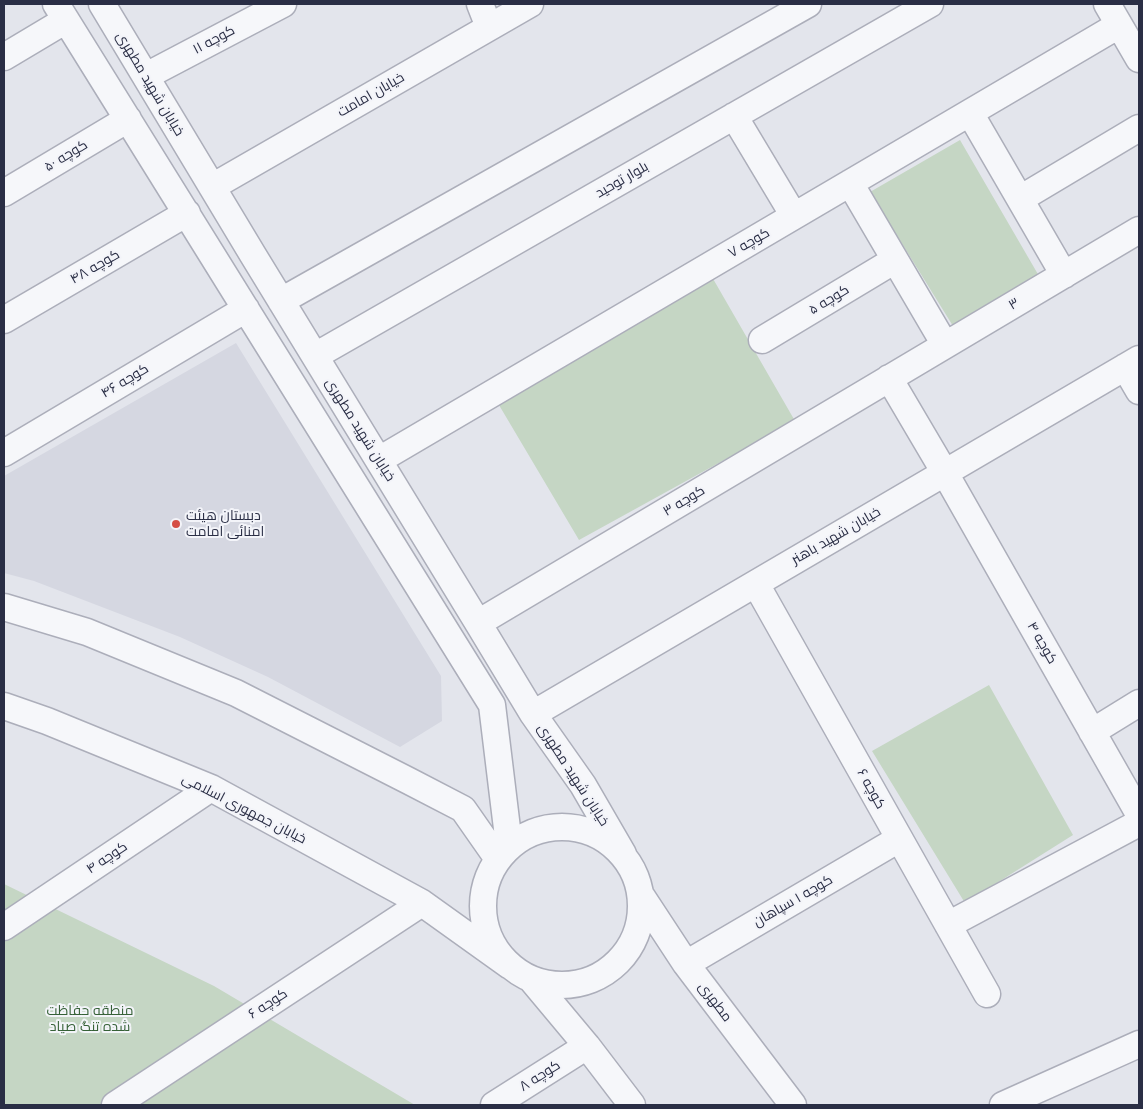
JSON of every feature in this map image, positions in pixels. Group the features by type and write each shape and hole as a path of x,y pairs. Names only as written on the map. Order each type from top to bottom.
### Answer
{"street":[{"name":"خیابان شهید مطهری","path":"102,4 533,714 583,785 623,854"},
{"name":"کوچه ۱۱","path":"146,76 283,4"},
{"name":"خیابان امامت","path":"212,187 485,15 530,4"},
{"path":"281,301 808,4"},
{"name":"بلوار توحید","path":"315,356 930,4"},
{"path":"4,57 61,12 492,705 503,852"},
{"path":"1113,14 1139,59"},
{"name":"کوچه ۷","path":"379,460 970,113 1113,14"},
{"path":"970,113 1064,274"},
{"path":"734,116 794,216"},
{"name":"کوچه ۵۰","path":"4,193 128,120"},
{"path":"1020,199 1139,128"},
{"path":"850,183 945,345"},
{"name":"کوچه ۴۸","path":"4,320 187,213"},
{"name":"۳","path":"889,378 1139,230"},
{"name":"کوچه ۵","path":"762,340 895,260"},
{"name":"کوچه ۴۶","path":"4,453 246,309"},
{"path":"1132,363 1139,391"},
{"name":"خیابان شهید باهنر","path":"533,714 1132,363"},
{"name":"کوچه ۴","path":"889,378 1139,814"},
{"name":"کوچه ۳","path":"478,623 889,378"},
{"name":"کوچه ۶","path":"756,584 987,994"},
{"path":"4,607 88,632 236,694 462,809 503,852"},
{"path":"1092,732 1139,704"},
{"name":"خیابان جمهوری اسلامی","path":"4,706 47,721 211,788 422,904 520,972"},
{"name":"کوچه ۴","path":"4,927 211,788"},
{"path":"948,924 1139,823"},
{"path":"520,972 554,985 577,984 600,976 619,962 633,943 641,921 642,897 635,874 623,854 604,838 583,829 559,826 536,830 503,852 487,879 482,903 485,926 494,948 520,972 586,1046 632,1105"},
{"name":"کوچه ۱ سپاهان","path":"686,964 899,839"},
{"name":"مطهری","path":"642,897 686,964 793,1105"},
{"name":"کوچه ۶","path":"115,1105 422,904"},
{"path":"1003,1105 1051,1095 1139,1044"},
{"name":"کوچه ۸","path":"494,1105 586,1046"}],"shaded area":[{"name":"دبستان هیئت امنائی امامت","path":"236,343 441,676 442,721 400,747 268,677 180,637 34,581 4,573 4,476"}],"green space":[{"path":"960,140 1039,276 953,326 870,192"},
{"path":"712,277 795,421 579,540 496,400"},
{"path":"989,685 1073,835 965,903 872,751"},
{"name":"منطقه حفاظت شده تنگ صیاد","path":"4,884 214,986 415,1105 4,1105"}],"place":[{"name":"دبستان هیئت امنائی امامت","path":"176,524"}]}
